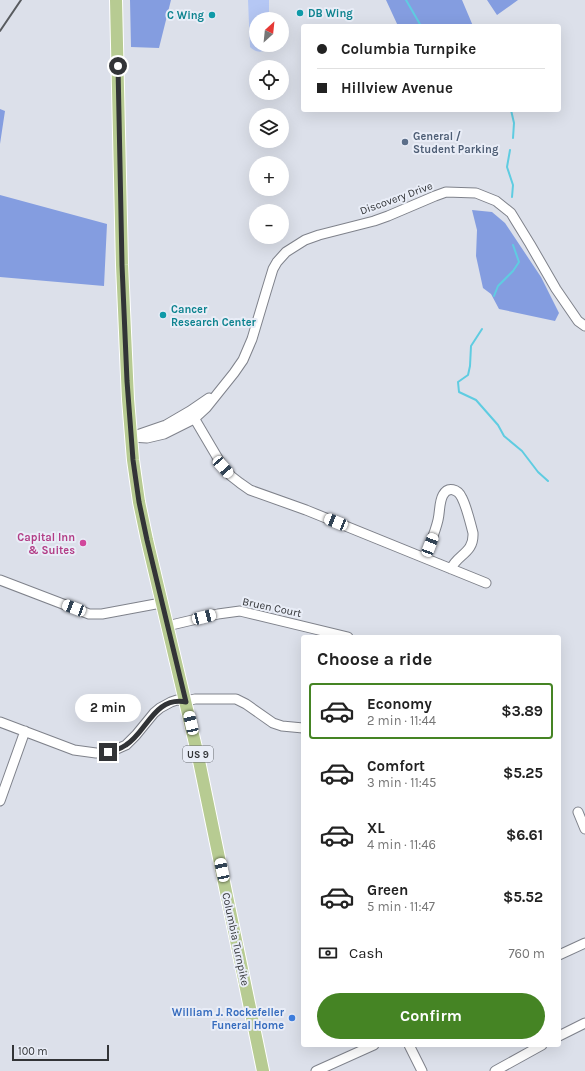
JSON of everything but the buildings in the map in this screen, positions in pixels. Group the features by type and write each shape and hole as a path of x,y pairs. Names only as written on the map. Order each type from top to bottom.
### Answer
{"main road":[{"name":"Columbia Turnpike","path":"116,0 122,265 127,381 136,481 142,520 202,774 263,1071"}],"street":[{"name":"Discovery Drive","path":"131,437 147,438 164,434 192,415 206,408 243,360 254,334 273,269 286,252 305,240 374,221 446,192 476,193 496,201 511,213 556,289 578,321 585,326"},
{"path":"192,415 223,467 231,476 250,490 306,510 486,583"},
{"path":"425,558 438,519 442,498 449,490 457,491 462,498 473,533 473,539 469,550 453,565 452,569"},
{"path":"0,580 89,614 102,614 161,603"},
{"name":"Bruen Court","path":"167,626 218,614 240,611 340,635"},
{"path":"0,722 74,750 96,753 108,752 126,745 154,713 171,702 178,700 186,702 196,699 236,699 246,704 273,723 282,726 301,728"},
{"path":"0,801 25,732"},
{"path":"578,812 585,829"},
{"path":"561,954 585,943"},
{"path":"561,1035 585,1023"},
{"path":"316,1071 370,1047"},
{"path":"410,1047 422,1071"},
{"path":"498,1070 538,1047"}],"shaded area":[{"path":"130,0 171,0 159,48 131,47"},
{"path":"248,0 269,0 269,12 249,12 249,24"},
{"path":"386,0 462,0 472,24 397,24"},
{"path":"487,0 518,0 497,15"},
{"path":"0,109 5,111 0,144"},
{"path":"0,195 107,224 104,286 0,277"},
{"path":"472,210 492,212 505,223 541,277 559,313 555,321 499,309 491,294 483,288 476,256 477,230"}],"waterway":[{"path":"406,0 420,24"},
{"path":"511,112 514,123 513,138"},
{"path":"510,150 507,167 513,185 512,197"},
{"path":"494,296 498,286 513,271 519,262 513,245"},
{"path":"482,329 471,346 468,375 458,382 459,392 476,400 498,425 504,436 522,451 538,472 548,481"}],"railway":[{"path":"0,31 21,0"}],"place":[{"name":"DB Wing","path":"300,13"},
{"name":"C Wing","path":"212,15"},
{"name":"General / Student Parking","path":"405,142"},
{"name":"Cancer Research Center","path":"163,315"},
{"name":"Capital Inn & Suites","path":"83,543"},
{"name":"William J. Rockefeller Funeral Home","path":"292,1018"}],"route":[{"path":"108,752 118,749 131,741 154,713 160,708 178,700 186,702 154,572 139,502 133,460 129,419 122,265 118,66"}]}
